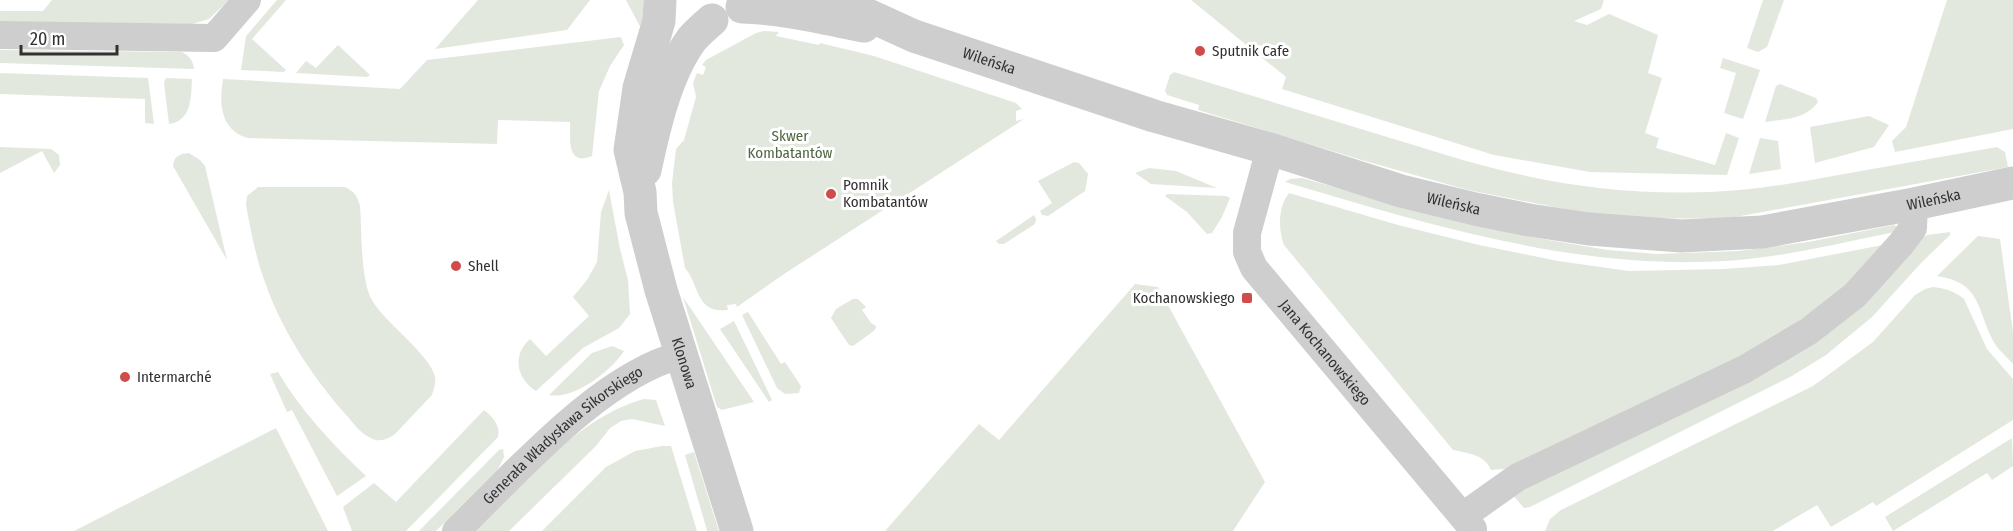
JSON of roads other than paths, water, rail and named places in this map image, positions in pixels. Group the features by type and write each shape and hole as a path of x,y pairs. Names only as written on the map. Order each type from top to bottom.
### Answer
{"street":[{"path":"0,36 214,38 247,0"},
{"name":"Klonowa","path":"660,0 659,21 639,88 630,150 640,192 641,213 661,290 737,531"},
{"path":"666,0 682,14 697,19 712,20 728,16 745,3"},
{"name":"Wileńska","path":"836,0 914,36 1154,116 1270,149 1401,191 1475,209 1588,229 1681,236 1762,232 2013,183"},
{"name":"Wileńska","path":"745,3 914,36"},
{"name":"Klonowa","path":"640,192 660,108 678,64 692,39 712,20"},
{"name":"Jana Kochanowskiego","path":"1270,149 1247,233 1247,252 1254,268 1469,524"},
{"path":"1469,524 1518,477 1745,369 1809,331 1855,295 1901,244 1913,228 1914,204"},
{"name":"Generała Władysława Sikorskiego","path":"456,531 570,420 643,370 665,359 681,355"}],"place":[{"name":"Sputnik Cafe","path":"1200,51"},
{"name":"Pomnik Kombatantów","path":"831,194"},
{"name":"Shell","path":"456,266"},
{"name":"Kochanowskiego","path":"1247,298"},
{"name":"Intermarché","path":"125,377"}],"park label":[{"name":"Skwer Kombatantów","path":"790,144"}]}
